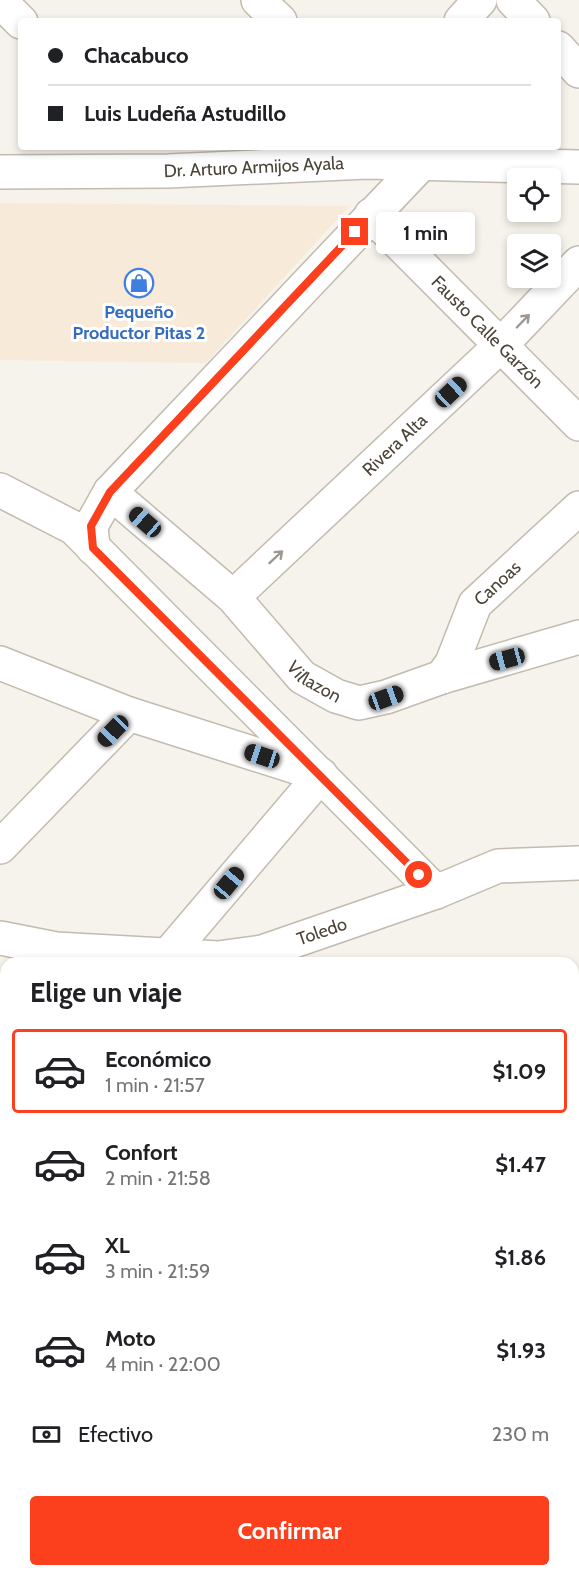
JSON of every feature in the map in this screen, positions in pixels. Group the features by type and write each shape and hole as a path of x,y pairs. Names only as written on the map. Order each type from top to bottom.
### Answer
{"street":[{"path":"258,0 277,18"},
{"path":"464,18 480,0"},
{"path":"513,0 530,18"},
{"path":"0,1 18,19"},
{"path":"561,51 579,71"},
{"path":"147,150 168,171"},
{"name":"Dr. Arturo Armijos Ayala","path":"0,172 168,171 368,155 422,163 579,167"},
{"path":"93,548 91,526 110,492 422,163"},
{"name":"Fausto Calle Garzón","path":"371,215 579,424"},
{"name":"Rivera Alta","path":"233,597 501,345 579,263"},
{"path":"0,490 74,528 436,892"},
{"name":"Villazon","path":"110,492 233,597 302,677 336,696 359,703 386,698 442,677 579,637"},
{"name":"Canoas","path":"442,677 452,663 475,604 579,508"},
{"path":"0,663 129,714 321,775"},
{"path":"0,847 129,714"},
{"path":"168,955 321,775"},
{"name":"Toledo","path":"225,957 262,952 436,892 498,866 579,863"},
{"name":"Toledo","path":"0,938 56,949 201,957"}],"shaded area":[{"name":"Pequeño Productor Pitas 2","path":"0,203 349,206 206,363 0,360"}],"place":[{"name":"Pequeño Productor Pitas 2","path":"139,283"}],"route":[{"path":"355,232 110,492 96,513 91,526 93,548 419,875"}]}
